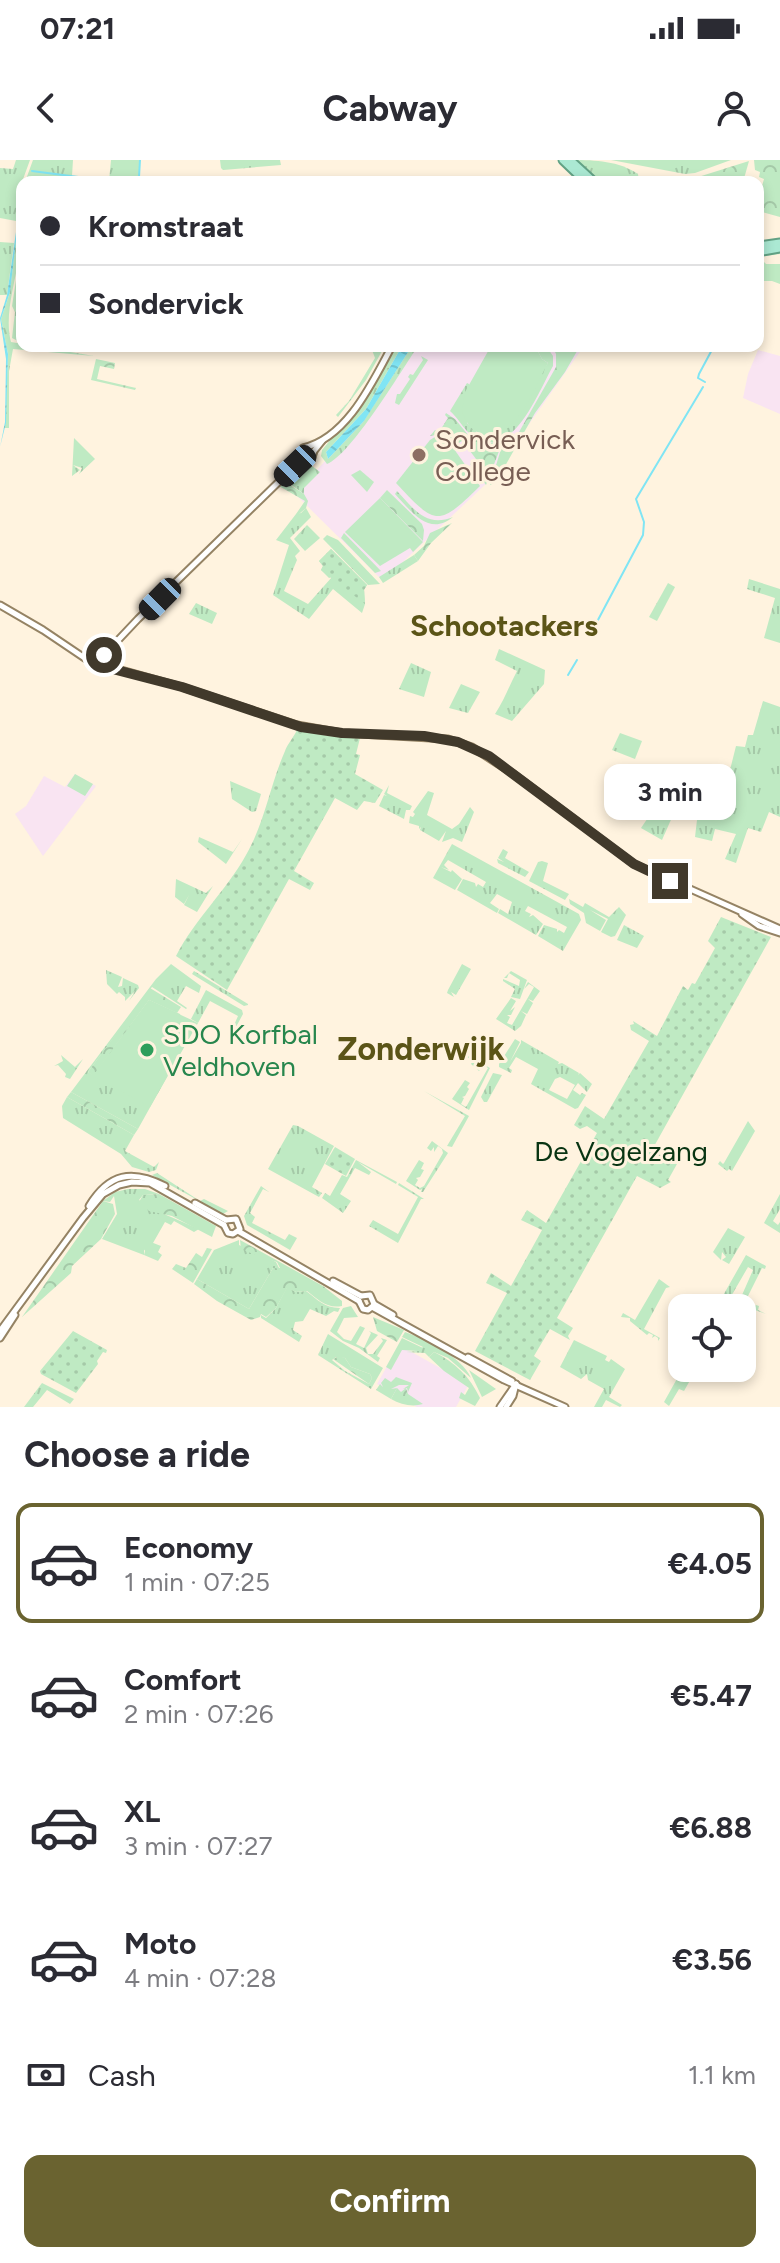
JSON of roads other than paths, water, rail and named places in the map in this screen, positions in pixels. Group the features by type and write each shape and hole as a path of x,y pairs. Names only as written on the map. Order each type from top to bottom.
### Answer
{"main road":[{"path":"563,160 580,176"},
{"path":"570,160 587,176"}],"street":[{"path":"303,457 312,457 313,449 357,407 389,352"},
{"path":"101,666 104,655 138,619 295,466 303,457 303,448 313,449"},
{"path":"0,605 101,666 182,687 286,722 342,733 448,739 489,756 634,864 739,911 759,926 780,931"},
{"path":"0,1331 102,1189 138,1176 152,1180 225,1223 228,1233 239,1230"},
{"path":"225,1223 236,1219 239,1230 360,1298 363,1309 373,1306"},
{"path":"360,1298 370,1295 373,1306 504,1380 565,1407"},
{"path":"0,1338 18,1308"},
{"path":"503,1407 516,1384"}],"water":[{"path":"16,232 10,292 1,319 8,354 6,423 0,447 5,422 6,359 0,318 7,295"},
{"path":"399,352 408,352 364,421 328,459 326,452 366,409"}],"waterway":[{"path":"139,176 140,160"},
{"path":"32,171 71,176"},
{"path":"705,382 698,378 711,352"},
{"path":"590,635 643,535 644,522 636,499 703,387"},
{"path":"568,675 577,660"}],"place":[{"name":"Sondervick College","path":"419,455"},
{"name":"SDO Korfbal Veldhoven","path":"147,1050"}],"district":[{"name":"Schootackers","path":"504,626"},
{"name":"Zonderwijk","path":"421,1049"}],"park label":[{"name":"De Vogelzang","path":"621,1151"}]}
